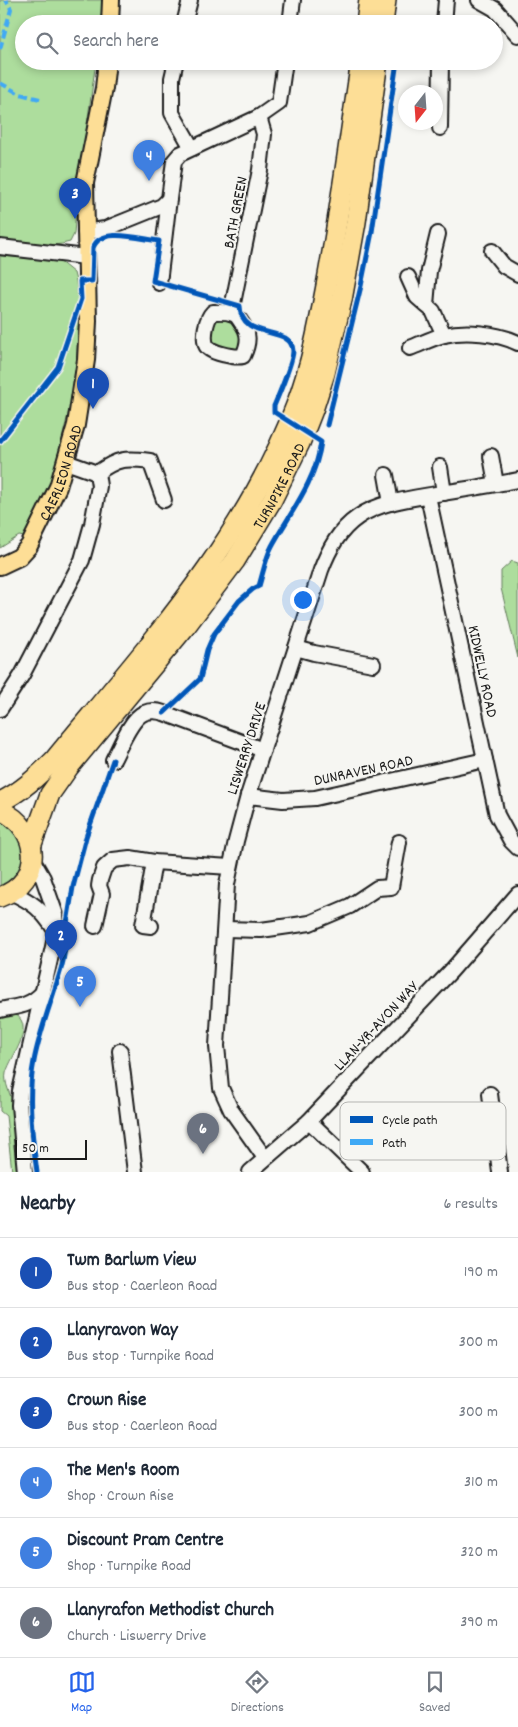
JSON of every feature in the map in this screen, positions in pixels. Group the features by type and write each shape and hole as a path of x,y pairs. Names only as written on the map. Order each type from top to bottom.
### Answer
{"highway":[{"path":"367,15 369,0"},
{"path":"384,15 386,0"},
{"name":"TURNPIKE ROAD","path":"0,802 18,792 54,760 172,616 225,543 256,493 271,463 297,404 309,366 324,298 338,219 360,70"},
{"name":"TURNPIKE ROAD","path":"5,895 25,878 50,794 69,767 186,626 235,561 272,500 300,443 325,372 342,300 356,222 377,70"},
{"path":"0,810 15,817 26,829 32,852"}],"main road":[{"path":"111,15 112,0"},
{"name":"CAERLEON ROAD","path":"0,566 19,557 29,546 58,487 76,425 86,360 88,320 85,183 106,70"}],"street":[{"path":"186,15 190,0"},
{"path":"291,15 293,0"},
{"path":"445,15 446,0"},
{"path":"479,0 495,9 500,15"},
{"path":"503,18 518,35"},
{"path":"174,70 172,78 172,113 192,148"},
{"path":"158,282 174,160 180,154 259,117 279,103 284,70"},
{"path":"440,85 441,70"},
{"name":"BATH GREEN","path":"231,313 260,170 264,134 259,117"},
{"path":"86,232 105,229 162,206 169,199"},
{"path":"426,305 429,271 438,234"},
{"path":"0,247 86,257"},
{"path":"492,251 504,266 518,274"},
{"path":"408,277 417,297 433,311 444,335"},
{"path":"410,348 444,335 475,333 497,335 518,343"},
{"path":"491,456 496,484"},
{"path":"97,474 114,462 150,461 164,500"},
{"path":"66,462 97,474"},
{"path":"440,467 444,493"},
{"path":"0,709 22,675 82,560 92,524 99,486 97,474"},
{"path":"386,475 391,503"},
{"name":"LISWERRY DRIVE","path":"265,1158 231,1110 221,1088 217,1046 227,884 248,796 322,570 332,545 347,526 367,512 391,503 518,480"},
{"name":"KIDWELLY ROAD","path":"428,496 497,815 507,834 518,848"},
{"path":"296,648 373,664"},
{"path":"113,760 138,716 145,712 154,711 263,750"},
{"name":"DUNRAVEN ROAD","path":"248,796 283,800 315,798 485,760"},
{"path":"225,929 261,930 310,923 350,906 377,888 390,887 399,842"},
{"path":"24,1172 19,1106 20,1091 51,961 56,916 32,852"},
{"path":"95,926 102,894 99,886 104,868 113,860 130,858 154,862 230,867"},
{"path":"151,926 142,925 154,862"},
{"name":"LLAN-YR-AVON WAY","path":"250,1172 310,1120 450,971 518,894"},
{"path":"5,895 29,900 42,911 55,930"},
{"path":"7,1008 28,1004 42,993"},
{"path":"7,1008 24,1010 30,1015 33,1021 33,1031"},
{"path":"120,1051 135,1172"},
{"path":"490,1094 491,1102"},
{"path":"310,1120 340,1150"},
{"path":"350,1160 362,1172"}],"green space":[{"path":"0,0 102,0 101,15 15,15 15,70 95,70 77,195 74,234 70,242 44,245 0,240"},
{"path":"0,256 58,260 74,273 79,315 75,386 53,475 29,538 19,536 0,548"},
{"path":"219,318 236,322 245,340 237,351 218,350 211,341 213,325"},
{"path":"512,561 518,563 518,658 501,588 501,571"},
{"path":"0,822 7,825 17,835 21,842 24,856 19,874 0,890"},
{"path":"12,1012 23,1024 21,1041 6,1073 7,1084 13,1103 17,1172 12,1172 6,1116 0,1111 0,1014"}],"marked path":[{"path":"0,49 11,9 6,0"},
{"path":"0,83 20,94 40,99"}],"cycle path":[{"path":"327,425 361,286 372,232 396,70"},
{"path":"0,441 58,367 81,299 80,281 92,281 93,248 97,241 104,237 122,236 159,241 153,281 240,306 243,317 249,324 257,329 276,334 290,343 293,351 291,363 274,406 274,412 321,442 314,470 270,550 259,586 239,601 214,634 207,650 200,679 164,713"},
{"path":"55,938 65,935 73,887 86,837 113,760"},
{"path":"37,1172 31,1116 32,1074 40,1037 62,967 65,935"}],"place":[{"name":"The Men's Room","path":"149,181"},
{"name":"Crown Rise","path":"75,219"},
{"name":"Twm Barlwm View","path":"93,409"},
{"name":"Llanyravon Way","path":"61,961"},
{"name":"Discount Pram Centre","path":"80,1007"},
{"name":"Llanyrafon Methodist Church","path":"203,1154"}]}
